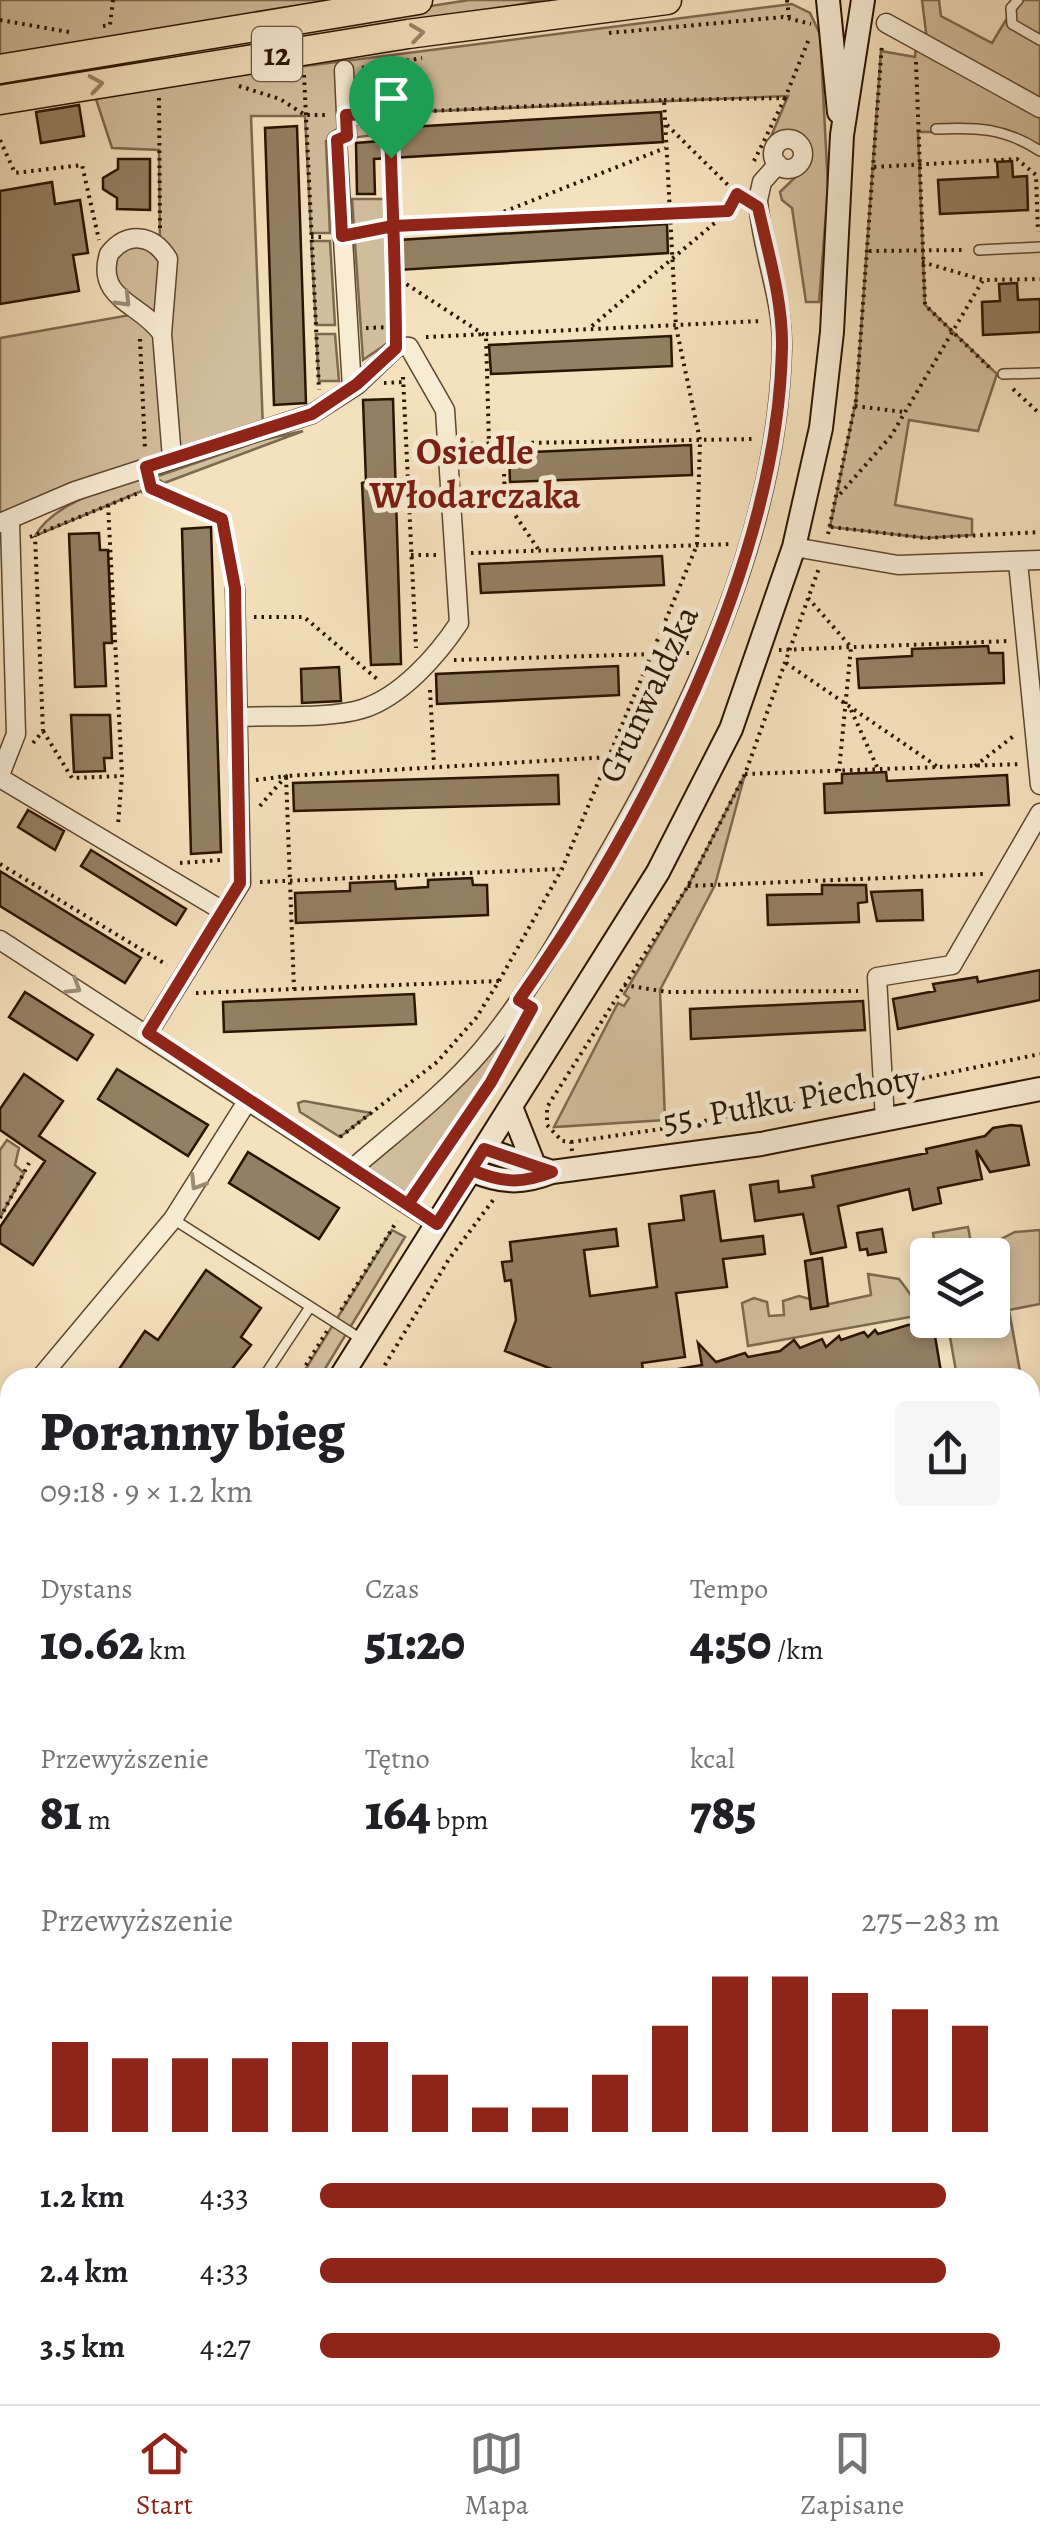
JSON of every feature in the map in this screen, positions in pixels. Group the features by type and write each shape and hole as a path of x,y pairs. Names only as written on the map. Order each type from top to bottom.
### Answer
{"main road":[{"name":"12","path":"0,69 418,0"},
{"name":"12","path":"0,100 389,37 666,0"}],"street":[{"path":"828,0 842,135"},
{"path":"346,1368 690,816 731,730 794,546 822,428 832,332 842,135 862,0"},
{"path":"886,23 1040,108"},
{"path":"344,70 347,136 337,140 352,388"},
{"path":"758,207 762,182 778,164"},
{"name":"Grunwaldzka","path":"353,1168 460,1074 519,1000 552,950 678,728 711,654 747,544 772,439 780,382 780,319 758,207"},
{"path":"162,334 148,318 120,300 109,284 106,264 123,241 144,238 160,247 170,270 162,334 172,458"},
{"path":"224,910 2,778 16,734 7,528 76,491 320,410 352,388 396,342 409,346 445,410 458,622 422,666 392,692 358,710 238,717"},
{"path":"794,546 898,565 1040,560"},
{"path":"1018,562 1040,785"},
{"path":"148,1033 240,883 235,588"},
{"path":"884,1121 877,977 952,965 1040,813"},
{"path":"0,940 437,1224"},
{"name":"55. Pułku Piechoty","path":"484,1149 543,1169 761,1144 1040,1090"},
{"path":"48,1368 173,1219 248,1100"},
{"path":"511,1107 543,1169"},
{"name":"55. Pułku Piechoty","path":"472,1170 502,1182 528,1182 543,1169"}],"lane":[{"path":"1018,0 1010,13 1012,24 1040,40"},
{"path":"936,130 984,127 1005,132 1040,150"},
{"path":"979,250 1039,247"},
{"path":"1000,374 1040,373"},
{"path":"173,1219 364,1340"},
{"path":"269,1368 310,1306"}],"path":[{"path":"96,27 110,24 113,0"},
{"path":"787,0 790,17"},
{"path":"0,20 68,32 82,30"},
{"path":"753,162 808,48 808,24"},
{"path":"916,42 925,305 1000,374"},
{"path":"387,64 396,342 402,358 412,555 434,765"},
{"path":"304,75 320,410"},
{"path":"159,83 160,247"},
{"path":"239,86 280,99 305,115 785,98"},
{"path":"324,1149 437,1062 476,1018 562,869 696,545 700,440 676,327 664,100"},
{"path":"667,125 737,194 758,207"},
{"path":"0,140 16,173 82,165 106,264"},
{"path":"479,222 667,148"},
{"path":"874,167 1016,159 1036,176 1039,247"},
{"path":"589,329 728,211 745,178"},
{"path":"311,237 342,236 393,226 728,211"},
{"path":"869,251 979,250"},
{"path":"922,262 983,280 1040,279"},
{"path":"394,276 486,336"},
{"path":"837,498 890,436 983,280"},
{"path":"396,342 780,319"},
{"path":"486,336 489,444"},
{"path":"141,343 146,467 151,488"},
{"path":"1011,388 1040,414"},
{"path":"855,406 904,412"},
{"path":"449,445 772,439"},
{"path":"503,444 505,500 539,551"},
{"path":"7,528 34,536 151,488 222,519 235,588"},
{"path":"452,502 505,500"},
{"path":"108,505 122,776 116,847"},
{"path":"830,527 926,538 1040,532"},
{"path":"34,536 43,731 72,778 122,776"},
{"path":"412,555 747,544"},
{"path":"808,598 852,647 839,771"},
{"path":"236,617 304,617 392,692"},
{"path":"786,663 938,767"},
{"path":"848,706 878,770"},
{"path":"975,766 1034,721"},
{"path":"2,778 43,731"},
{"path":"239,782 434,765 610,757"},
{"path":"746,774 1038,763"},
{"path":"240,829 286,776"},
{"path":"286,776 294,988"},
{"path":"146,864 240,859"},
{"path":"0,864 184,976"},
{"path":"240,883 562,869"},
{"path":"688,886 1004,874"},
{"path":"172,994 498,982 519,1000"},
{"path":"624,985 668,992 878,990"},
{"path":"304,1368 521,1030"},
{"path":"570,1142 668,1128 1040,1054"},
{"path":"0,1218 28,1163"}],"shaded area":[{"path":"0,0 355,0 0,56"},
{"path":"469,0 545,0 0,95 0,74"},
{"path":"922,0 939,0 941,16 992,43 1018,0 1040,0 1040,151 1005,132 918,132 925,305 997,374 978,431 909,420 895,505 972,519 972,535 926,538 830,527 856,400 881,51 915,57 916,42 928,48"},
{"path":"792,4 810,13 820,34 828,187 819,302 806,302 792,208 782,200 780,192 810,163 810,146 795,133 770,139 788,96 390,113 390,133 326,141 330,233 311,233 305,116 251,116 263,429 0,523 0,338 136,314 109,284 115,246 160,245 159,150 112,148 94,93"},
{"path":"352,199 392,199 396,337 363,360"},
{"path":"311,241 330,241 335,325 316,325"},
{"path":"316,334 335,334 339,381 319,381"},
{"path":"303,431 164,483 155,477 262,440"},
{"path":"138,478 143,481 144,490 35,536 67,506"},
{"path":"745,774 715,885 660,990 665,1120 554,1127 618,1003 624,1006 629,998 624,994 688,886"},
{"path":"513,1009 525,1015 491,1082 408,1204 353,1168 438,1095"},
{"path":"298,1103 371,1113 340,1137 300,1112"},
{"path":"7,1140 19,1148 15,1165 24,1173 0,1218 0,1150"},
{"path":"968,1227 970,1238 934,1238 933,1233"},
{"path":"392,1230 405,1237 325,1368 306,1368"},
{"path":"1040,1230 1040,1304 1010,1310 1010,1238 1003,1238 1015,1232"},
{"path":"868,1274 899,1279 910,1294 910,1317 748,1346 742,1303 754,1298 767,1302 769,1316 784,1315 783,1301 799,1296 810,1299 811,1308 871,1295"},
{"path":"1010,1316 1019,1368 955,1368 950,1338 1010,1338"}],"building":[{"path":"79,105 84,136 41,143 36,112"},
{"path":"661,112 663,142 374,159 375,194 357,194 356,143 393,140 392,128"},
{"path":"297,126 306,403 274,405 265,128"},
{"path":"118,159 150,159 150,210 117,209 117,198 103,189 103,178 118,169"},
{"path":"1012,161 1013,177 1027,176 1028,210 940,214 938,180 998,177 997,162"},
{"path":"52,182 55,204 80,200 88,253 73,255 79,291 0,304 0,191"},
{"path":"667,224 668,253 399,270 398,240"},
{"path":"1017,283 1018,300 1040,299 1040,332 983,335 982,302 1000,301 999,284"},
{"path":"671,336 672,366 491,374 489,345"},
{"path":"393,399 401,664 371,665 362,483 366,482 363,400"},
{"path":"691,445 692,475 510,482 509,453"},
{"path":"211,527 221,852 191,854 182,529"},
{"path":"99,533 100,550 108,550 112,643 104,643 106,686 75,687 69,534"},
{"path":"662,556 664,585 481,593 479,564"},
{"path":"988,646 989,653 1003,653 1004,683 859,688 857,659 912,656 912,649"},
{"path":"618,666 619,695 437,704 436,674"},
{"path":"339,667 341,701 302,703 301,669"},
{"path":"71,715 110,715 112,758 104,758 105,771 74,772"},
{"path":"886,772 887,781 1007,775 1009,805 825,813 824,784 842,783 842,774"},
{"path":"558,775 559,804 294,811 293,783"},
{"path":"28,810 64,831 55,850 18,827"},
{"path":"91,850 186,909 176,925 81,866"},
{"path":"0,871 141,958 125,983 0,906"},
{"path":"472,878 473,885 487,885 488,915 296,923 295,893 350,891 350,883 395,881 396,889 428,887 428,880"},
{"path":"822,885 866,885 867,902 858,903 859,922 768,925 767,895 822,894"},
{"path":"922,890 923,920 877,921 871,892"},
{"path":"1040,970 1040,1000 898,1029 893,999 935,991 933,984 977,977 978,982"},
{"path":"25,992 93,1035 77,1060 9,1017"},
{"path":"414,994 416,1024 224,1032 223,1002"},
{"path":"863,1001 865,1030 691,1039 690,1009"},
{"path":"117,1069 208,1125 188,1156 98,1099"},
{"path":"24,1074 63,1101 39,1136 95,1173 33,1265 0,1243 0,1227 45,1161 0,1130 0,1109"},
{"path":"1021,1126 1029,1165 990,1172 976,1150 982,1179 938,1188 941,1203 913,1210 909,1189 838,1206 846,1247 811,1254 803,1214 755,1221 750,1185 778,1181 779,1192 814,1187 812,1176 927,1153 926,1149 985,1136 993,1128"},
{"path":"248,1152 339,1208 319,1239 229,1183"},
{"path":"714,1191 721,1241 763,1236 765,1254 723,1259 727,1287 676,1293 685,1357 642,1363 643,1368 549,1368 505,1351 516,1320 511,1280 505,1281 502,1262 512,1261 510,1242 616,1229 618,1246 584,1250 590,1296 657,1287 649,1224 684,1220 681,1196"},
{"path":"882,1229 886,1252 868,1255 867,1249 860,1250 857,1233"},
{"path":"822,1258 828,1306 811,1309 805,1261"},
{"path":"206,1270 261,1308 241,1337 251,1345 233,1368 120,1368 145,1331 158,1340"},
{"path":"910,1325 910,1338 935,1338 940,1368 684,1368 702,1365 698,1343 716,1362 745,1353 748,1357 780,1351 794,1340 800,1348 822,1339 826,1347 839,1336 841,1340 864,1332 868,1337 875,1330 878,1334"}],"district":[{"name":"Osiedle Włodarczaka","path":"475,473"}],"route":[{"path":"391,158 389,113 346,115 347,136 337,140 342,236 393,226 728,211 737,194 758,207 776,292 782,345 772,439 747,544 711,654 641,797 519,1000 532,1008 514,1044 408,1204 437,1224 484,1149 552,1172 528,1182 502,1182 472,1170 437,1224 148,1033 240,883 235,588 222,519 151,488 146,467 312,414 357,384 396,348 396,320 394,276 393,226 391,158"}]}
